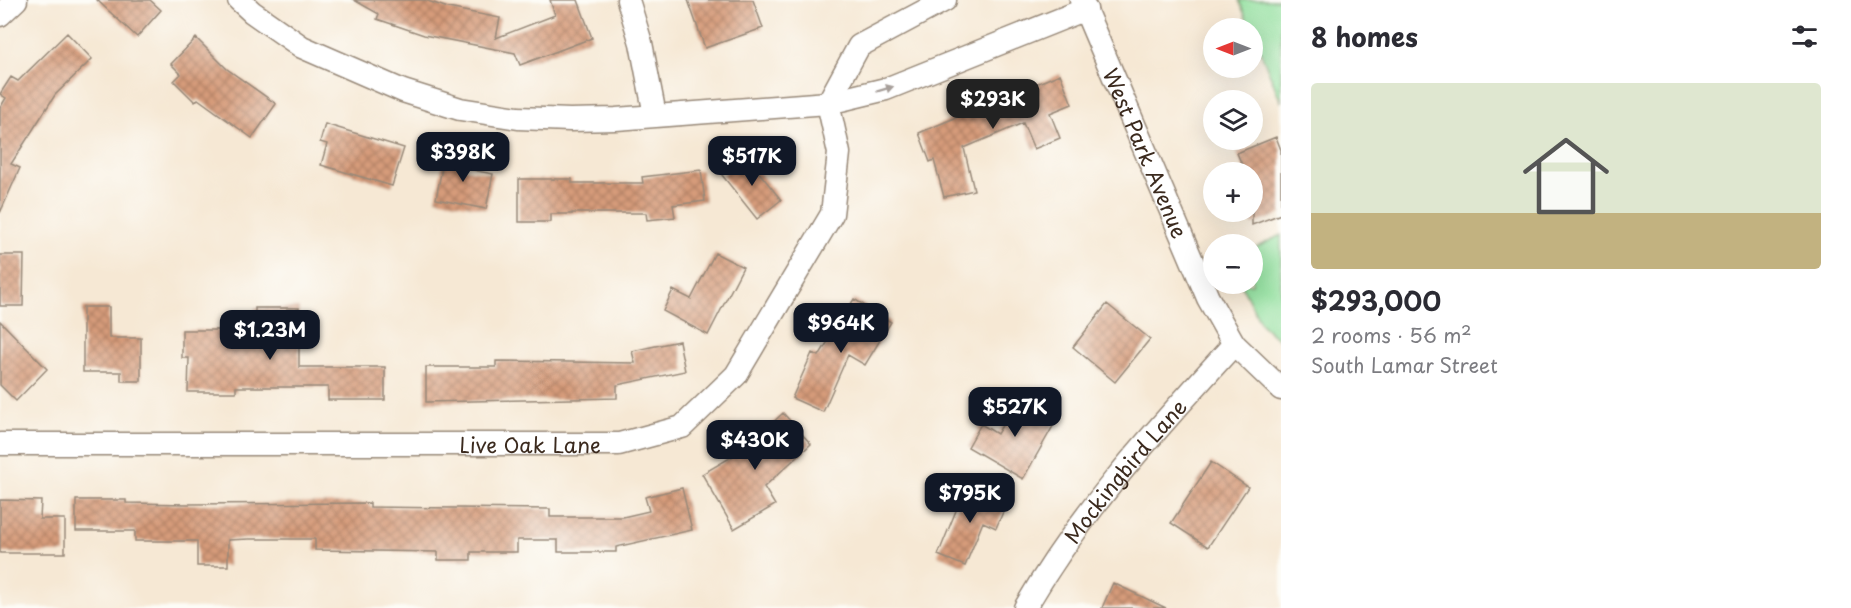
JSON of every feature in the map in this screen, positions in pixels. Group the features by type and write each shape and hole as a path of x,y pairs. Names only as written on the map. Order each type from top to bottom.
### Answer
{"street":[{"path":"0,15 16,0"},
{"path":"238,0 302,47 403,91 460,109 518,118 570,120 616,119 828,103 886,89 1084,5"},
{"path":"628,0 641,43 655,115"},
{"path":"828,103 859,46 945,0"},
{"name":"West Park Avenue","path":"1084,5 1208,298 1234,344 1281,389"},
{"name":"Live Oak Lane","path":"0,444 619,444 682,427 736,375 832,214 839,153 828,103"},
{"name":"Mockingbird Lane","path":"1025,608 1077,527 1125,466 1234,344"}],"green space":[{"path":"1239,0 1281,0 1281,102 1263,58 1263,18 1246,18"},
{"path":"1281,235 1281,342 1261,324 1246,294 1263,294 1263,244"}],"building":[{"path":"97,0 150,0 161,10 137,37"},
{"path":"354,0 425,0 448,8 500,18 496,38 555,15 550,0 578,0 592,38 520,65 515,53 424,35 377,19 379,14"},
{"path":"688,0 753,0 763,28 705,48"},
{"path":"67,33 92,59 55,95 11,164 20,168 0,213 0,108 6,98 0,94 11,77 18,81"},
{"path":"196,38 227,69 276,104 252,138 198,99 195,102 174,81 181,74 171,64"},
{"path":"1060,74 1072,104 1050,113 1060,138 1034,149 1023,123 964,148 974,190 944,197 934,160 930,162 919,133"},
{"path":"325,124 404,148 392,186 321,165 327,144 320,142"},
{"path":"1276,137 1281,150 1281,214 1263,221 1263,162 1241,162 1237,153 1244,150 1263,150 1263,142"},
{"path":"445,152 464,155 462,168 493,174 486,209 436,199"},
{"path":"746,156 781,200 757,219 722,175"},
{"path":"701,170 705,201 673,205 675,217 647,220 646,213 572,213 551,214 551,222 519,222 519,179 572,179 572,183 643,183 642,177"},
{"path":"715,253 743,267 708,335 663,311 673,290 691,299"},
{"path":"0,255 24,255 23,306 0,306"},
{"path":"854,299 891,322 865,365 848,355 823,412 792,398 812,353 819,356"},
{"path":"1107,304 1150,339 1115,382 1073,347"},
{"path":"83,307 109,307 109,338 141,338 141,381 121,381 121,372 83,372"},
{"path":"255,308 299,308 299,367 385,367 385,400 328,400 328,387 236,387 236,392 188,392 189,358 182,358 182,330 255,330"},
{"path":"0,321 47,369 16,401 0,385"},
{"path":"679,341 685,371 617,385 617,398 426,402 426,367 496,367 496,361 635,363 632,351"},
{"path":"1019,397 1057,419 1023,479 968,447 981,424 997,434"},
{"path":"783,413 811,444 764,487 775,505 734,529 702,474 744,450"},
{"path":"1211,462 1248,487 1208,547 1171,523"},
{"path":"966,486 1007,503 996,528 983,522 965,566 938,555"},
{"path":"682,488 692,530 616,547 616,552 558,552 558,540 517,540 517,552 471,552 471,560 438,560 438,552 315,550 315,539 249,539 228,540 228,566 197,566 197,541 135,541 135,531 76,531 76,500 188,504 370,503 370,507 550,509 550,517 623,517 649,511 645,497"},
{"path":"0,500 41,501 40,519 65,519 65,553 0,553"},
{"path":"1113,583 1166,608 1102,608"}]}
